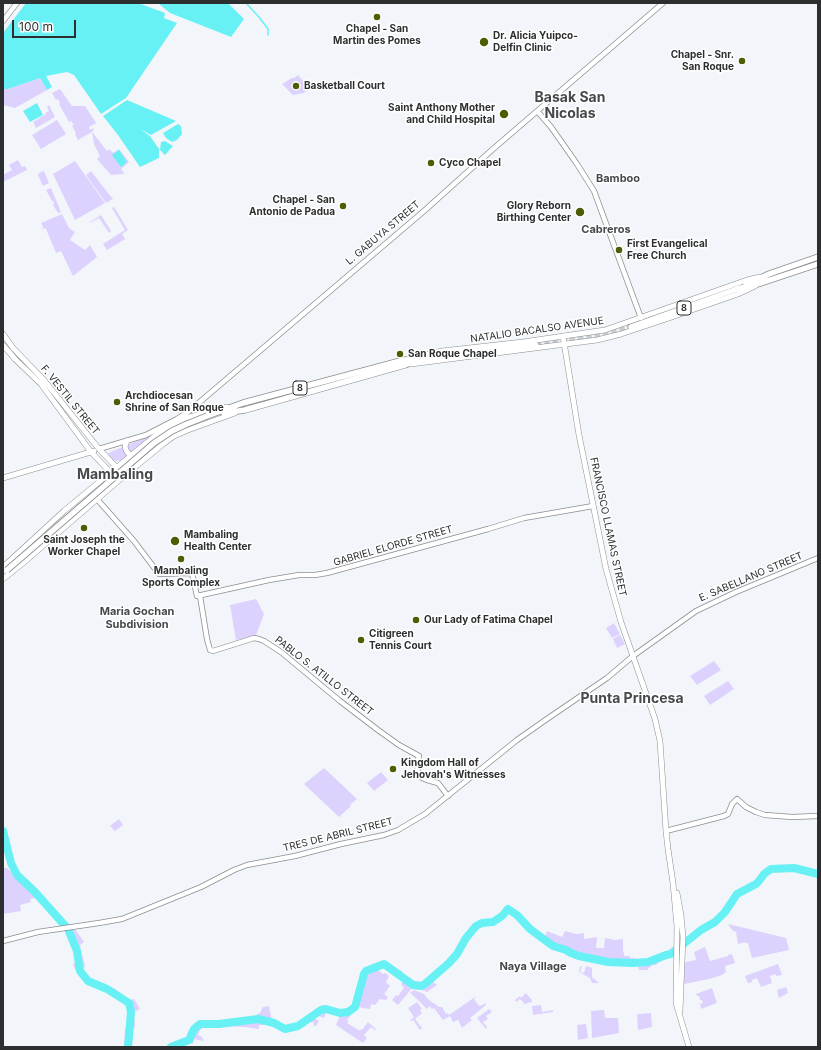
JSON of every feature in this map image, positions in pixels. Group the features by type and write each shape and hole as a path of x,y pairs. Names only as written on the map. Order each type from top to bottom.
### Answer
{"main road":[{"name":"NATALIO BACALSO AVENUE","path":"631,327 737,289 818,257"},
{"name":"NATALIO BACALSO AVENUE","path":"404,363 598,340 621,334 738,294 761,280 818,264"},
{"name":"NATALIO BACALSO AVENUE","path":"3,579 163,444 174,436 198,425 404,363 422,355 605,330 747,280 761,280"},
{"name":"F. VESTIL STREET","path":"3,334 13,348 44,380 98,449 124,476"},
{"name":"FRANCISCO LLAMAS STREET","path":"563,336 578,429 609,581 660,741 666,831 682,952 680,1018"},
{"name":"F. VESTIL STREET","path":"3,345 46,390 91,452 118,481"},
{"name":"NATALIO BACALSO AVENUE","path":"4,570 64,511 156,435 176,423 224,407 422,359 444,355 536,345"},
{"name":"NATALIO BACALSO AVENUE","path":"207,416 243,403"},
{"name":"NATALIO BACALSO AVENUE","path":"207,416 245,410"},
{"name":"8","path":"4,570 154,443 172,431 207,416"},
{"path":"127,441 125,449 136,461 134,468"},
{"path":"3,478 98,449"},
{"name":"FRANCISCO LLAMAS STREET","path":"680,937 676,953 676,1003 689,1047"}],"street":[{"path":"3,21 18,3"},
{"name":"L. GABUYA STREET","path":"98,449 146,435 188,412 424,211 493,149 538,112 663,3"},
{"path":"538,112 551,127 594,191 641,318"},
{"path":"90,490 97,500 134,541 159,574 192,573 198,596"},
{"name":"GABRIEL ELORDE STREET","path":"198,596 269,580 299,575 327,573 524,518 593,506"},
{"name":"E. SABELLANO STREET","path":"633,656 701,608 818,558"},
{"name":"PABLO S. ATILLO STREET","path":"198,596 206,639 210,650 213,651 254,638 264,641 281,652 340,702 383,734 419,756 417,764 418,771 422,778 438,783 448,796"},
{"name":"TRES DE ABRIL STREET","path":"3,941 38,932 122,919 247,865 295,856 384,835 394,831 413,822 425,814 517,740 607,678 633,656"},
{"path":"666,831 724,816 728,814 732,804 737,799 746,807 765,815 792,817 818,816"}],"shaded area":[{"name":"Basketball Court","path":"298,75 309,88 304,93 293,95 282,84"},
{"path":"40,78 47,90 15,108 3,105 3,89 8,89"},
{"path":"60,89 72,106 85,106 96,123 89,127 90,130 93,128 94,130 92,132 78,140 72,126 74,125 71,121 69,122 59,104 58,99 56,100 52,93"},
{"path":"49,105 55,117 36,128 33,122 49,111 47,107"},
{"path":"57,120 66,134 41,149 32,135"},
{"path":"92,132 107,151 109,149 113,153 119,149 129,162 121,169 124,173 123,174 111,175 97,159 100,156 94,144"},
{"path":"18,160 22,167 25,166 27,170 3,182 3,175 12,170 9,165"},
{"path":"75,161 105,203 75,220 53,174"},
{"path":"44,171 49,183 43,186 38,175"},
{"path":"91,171 113,199 106,203 86,175"},
{"path":"51,188 61,212 58,213 46,190"},
{"path":"114,207 128,230 122,234 125,239 107,250 103,244 125,230 112,208"},
{"path":"62,214 69,228 75,232 70,240 85,250 90,245 97,257 73,276 61,251 56,253 46,229 44,228 42,230 43,227 41,223"},
{"path":"101,215 111,231 109,233 99,218 90,223"},
{"path":"152,435 124,460 111,460 108,453"},
{"path":"256,599 264,614 256,635 236,640 230,605"},
{"path":"614,623 620,634 612,638 606,628"},
{"path":"620,635 625,644 617,648 613,639"},
{"path":"714,661 721,670 697,685 690,676"},
{"path":"728,681 734,689 710,705 704,696"},
{"path":"324,768 357,799 339,817 304,784"},
{"path":"381,772 388,780 374,791 367,783"},
{"path":"119,819 123,825 115,831 110,826"},
{"path":"3,868 7,868 37,898 30,899 31,902 20,905 21,911 3,914"},
{"path":"728,924 786,938 789,950 752,958 748,943 745,942 738,944 736,932 732,930"},
{"path":"75,929 84,942 80,945 85,966 82,970 88,978 100,984 114,988 130,1000 134,999 140,1009 134,1012 135,1026 133,1030 131,1047 124,1047 125,1029 129,1025 130,1013 128,1005 102,988 85,982 75,969 73,964 76,962 75,950 68,930"},
{"path":"547,931 562,937 565,931 576,934 584,933 584,939 597,937 596,948 604,948 605,938 615,940 623,939 624,956 630,956 630,958 635,958 636,960 653,958 665,953 674,946 673,953 662,958 661,962 656,965 652,965 647,970 639,970 638,965 623,965 598,961 598,963 584,959 584,957 563,949 559,950 547,946 538,938 541,935 545,937"},
{"path":"705,947 710,961 732,954 735,963 725,966 726,972 722,975 684,984 685,962 696,960 694,952"},
{"path":"456,949 461,952 459,955 447,967 445,966 438,972 440,974 433,982 437,985 427,992 413,987 398,1005 392,1000 396,995 398,996 404,988 401,984 404,980 385,966 377,969 383,974 385,973 389,976 386,982 390,986 384,994 388,997 386,1000 380,999 375,1005 371,1004 370,1009 356,1006 363,977 362,972 386,961 403,972 401,974 406,977 407,976 415,981 421,982 450,958"},
{"path":"778,964 782,975 776,976 775,974 770,976 772,983 761,987 757,978 748,983 745,976"},
{"path":"580,966 582,967 580,972 584,973 586,966 592,968 592,977 599,983 592,983 590,978 579,972"},
{"path":"786,987 788,993 779,998 777,990"},
{"path":"712,988 717,1003 701,1009 700,1004 703,1003 702,1000 700,1000 699,996 696,994"},
{"path":"414,990 424,994 429,1000 439,1007 442,1007 446,1014 448,1013 449,1015 475,997 474,999 479,1006 485,1003 486,1005 470,1018 472,1020 462,1028 458,1020 453,1022 450,1016 443,1020 434,1008 432,1009 430,1006 427,1009 410,993"},
{"path":"526,993 531,998 532,1002 524,1004 520,999 516,1002 515,1000 520,996 521,998"},
{"path":"417,1002 422,1009 420,1010 422,1013 415,1019 422,1028 420,1030 413,1020 410,1020 414,1017 408,1008"},
{"path":"322,1005 331,1009 330,1014 326,1013 324,1018 316,1015 313,1011"},
{"path":"541,1005 542,1012 553,1010 553,1012 533,1015 532,1006"},
{"path":"269,1006 272,1022 284,1027 299,1024 304,1019 303,1018 309,1014 319,1021 316,1026 314,1026 313,1022 306,1022 306,1026 286,1031 267,1025 259,1025 259,1029 206,1025 200,1030 198,1035 202,1037 204,1041 194,1039 193,1044 187,1041 169,1047 186,1041 193,1026 204,1022 229,1022 257,1017 257,1014 260,1013 263,1007"},
{"path":"489,1009 492,1012 486,1016 488,1019 483,1022 487,1027 486,1029 477,1018"},
{"path":"604,1010 605,1018 618,1018 619,1033 592,1038 591,1011"},
{"path":"341,1013 351,1015 347,1020 349,1021 347,1023 360,1031 368,1022 376,1029 375,1030 371,1027 364,1035 367,1038 363,1043 336,1025"},
{"path":"651,1013 652,1027 638,1030 637,1014"},
{"path":"586,1024 588,1038 578,1040 577,1025"}],"water":[{"path":"26,3 138,3 165,13 164,18 177,23 126,98 101,114 74,75 67,72 46,76 52,87 47,90 40,78 8,89 3,89 3,33"},
{"path":"158,3 228,3 244,19 231,37 170,13"},
{"path":"127,100 176,121 151,135 140,129 150,136 159,149 159,158 140,167 103,116"},
{"path":"37,103 43,115 30,122 23,111"},
{"path":"178,124 181,126 182,134 177,140 172,142 166,138 163,133"},
{"path":"165,141 173,146 165,155 160,150 161,142"},
{"path":"119,150 127,162 121,167 112,155"}],"waterway":[{"path":"246,3 268,29 268,35"},
{"path":"3,831 11,863 17,875 34,891 68,929 77,951 80,971 88,981 107,989 129,1003 131,1012 128,1047"},
{"path":"171,1047 189,1040 194,1029 200,1024 219,1024 258,1019 274,1023 285,1029 298,1026 321,1010 326,1009 340,1013 348,1012 355,1007 366,971 384,964 413,985 421,986 449,963 476,926 482,923 493,922 502,916 508,909 517,915 530,929 553,946 571,953 608,962 648,962 671,954 701,930 715,922 725,912 737,894 756,884 764,874 771,869 794,868 818,874"}],"tunnel":[{"path":"536,345 574,340 631,327"}],"place":[{"name":"Chapel - San Martin des Pomes","path":"377,17"},
{"name":"Dr. Alicia Yuipco- Delfin Clinic","path":"484,42"},
{"name":"Chapel - Snr. San Roque","path":"742,61"},
{"name":"Basketball Court","path":"296,86"},
{"name":"Saint Anthony Mother and Child Hospital","path":"504,114"},
{"name":"Cyco Chapel","path":"431,163"},
{"name":"Chapel - San Antonio de Padua","path":"343,206"},
{"name":"Glory Reborn Birthing Center","path":"580,212"},
{"name":"First Evangelical Free Church","path":"619,250"},
{"name":"San Roque Chapel","path":"400,354"},
{"name":"Archdiocesan Shrine of San Roque","path":"117,402"},
{"name":"Saint Joseph the Worker Chapel","path":"84,528"},
{"name":"Mambaling Health Center","path":"175,541"},
{"name":"Mambaling Sports Complex","path":"181,559"},
{"name":"Our Lady of Fatima Chapel","path":"416,620"},
{"name":"Citigreen Tennis Court","path":"361,640"},
{"name":"Kingdom Hall of Jehovah's Witnesses","path":"393,769"}],"district":[{"name":"Basak San Nicolas","path":"570,106"},
{"name":"Bamboo","path":"618,179"},
{"name":"Cabreros","path":"606,230"},
{"name":"Mambaling","path":"115,475"},
{"name":"Maria Gochan Subdivision","path":"137,618"},
{"name":"Punta Princesa","path":"632,699"},
{"name":"Naya Village","path":"533,967"}]}
